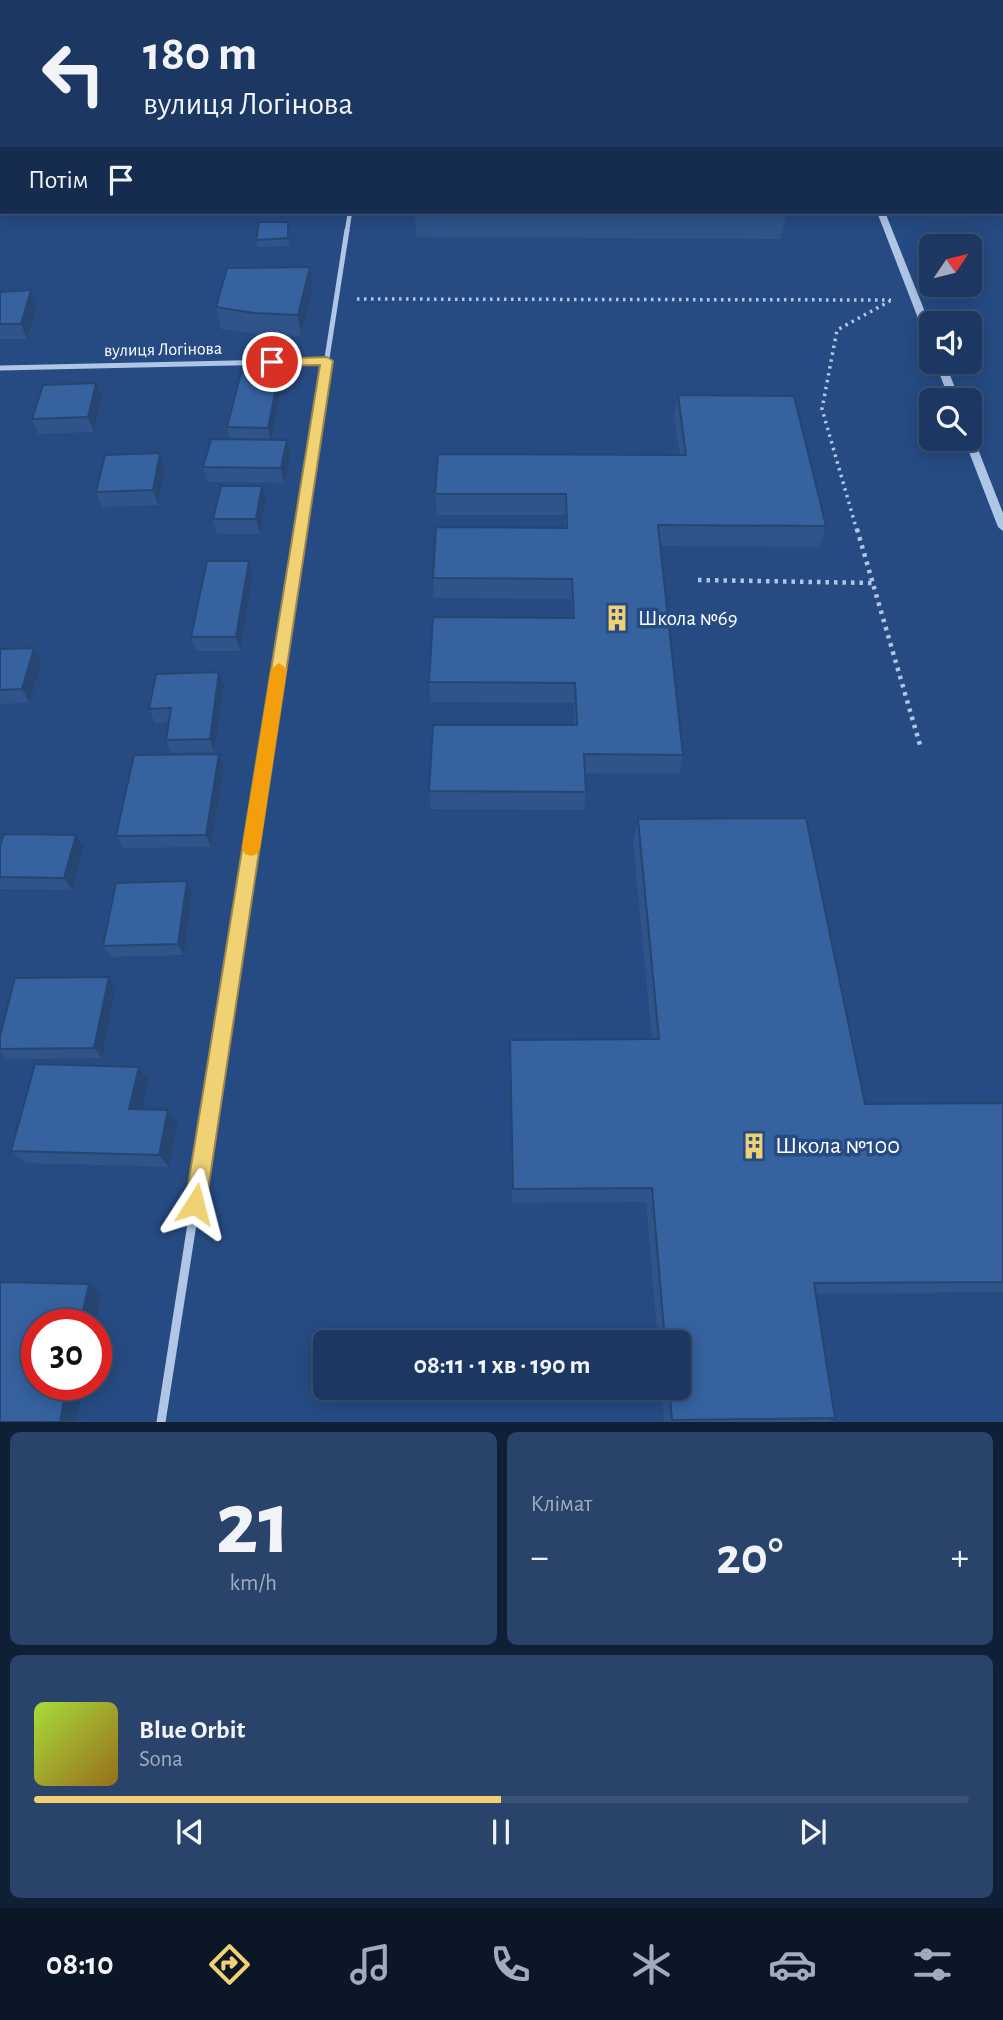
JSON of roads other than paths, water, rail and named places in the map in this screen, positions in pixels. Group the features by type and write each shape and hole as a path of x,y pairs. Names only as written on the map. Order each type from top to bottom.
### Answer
{"street":[{"path":"161,1422 350,214"},
{"path":"882,214 920,311"},
{"name":"вулиця Логінова","path":"0,368 327,361"},
{"path":"974,451 1003,527"}],"place":[{"name":"Школа №69","path":"617,618"},
{"name":"Школа №100","path":"754,1146"}]}
